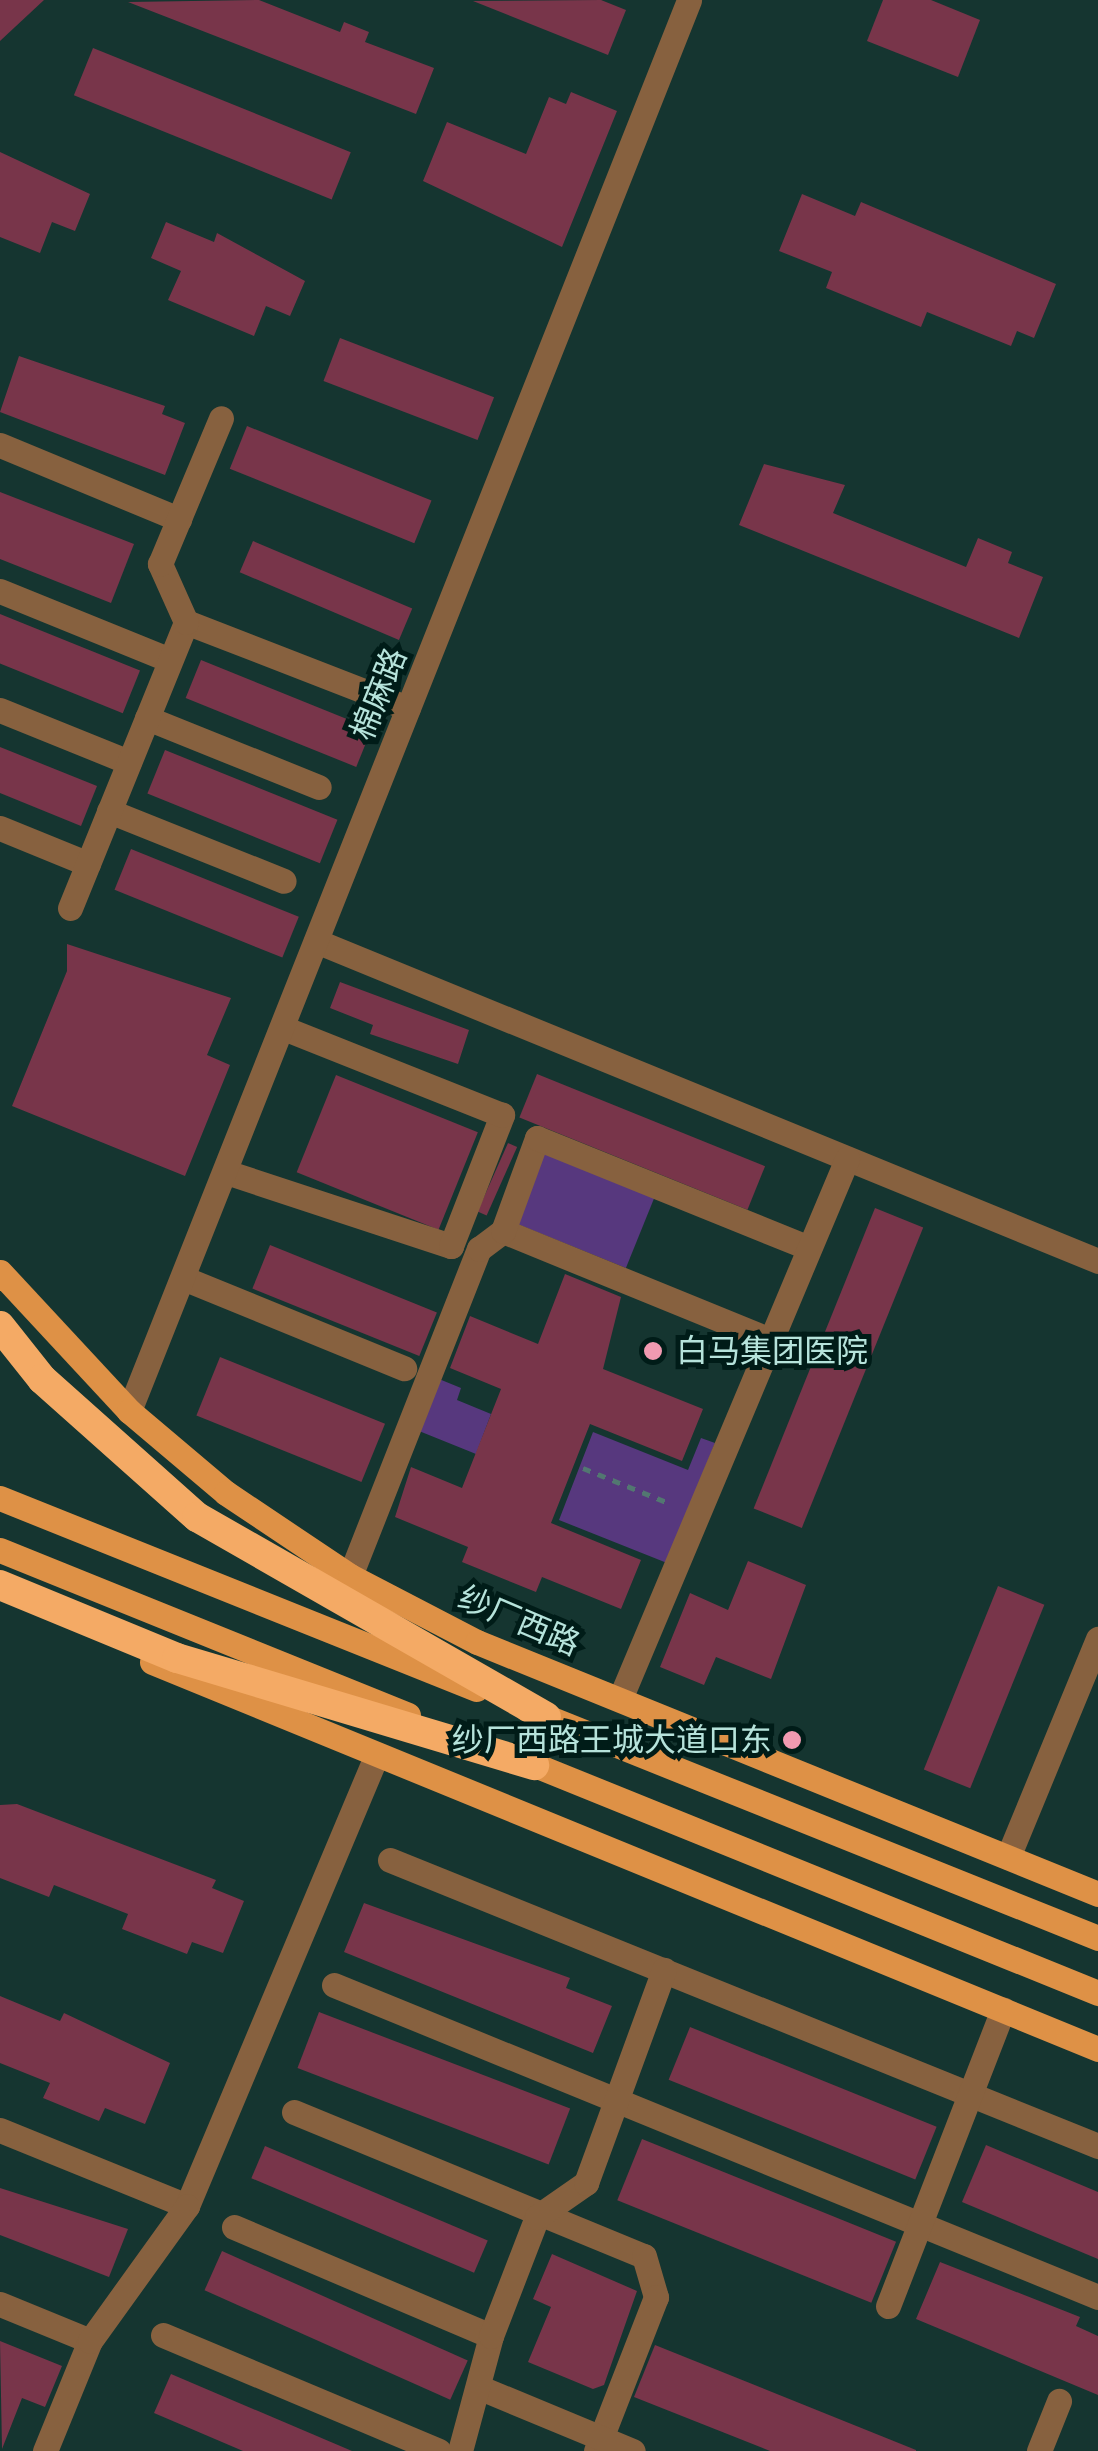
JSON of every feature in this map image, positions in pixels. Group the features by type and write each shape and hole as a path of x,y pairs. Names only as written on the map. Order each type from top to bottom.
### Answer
{"highway":[{"path":"0,1326 42,1378 196,1517 546,1717"},
{"path":"0,1585 177,1658 534,1765"}],"main road":[{"name":"纱厂西路","path":"0,1272 129,1411 241,1504 350,1576 477,1642 1098,1894"},
{"path":"0,1498 1098,1938"},
{"path":"0,1550 1098,1993"},
{"path":"0,1598 375,1758 1098,2049"}],"street":[{"name":"棉麻路","path":"129,1411 690,0"},
{"path":"221,418 160,564 186,622 408,708"},
{"path":"0,445 179,519"},
{"path":"0,592 170,660"},
{"path":"70,908 186,622"},
{"path":"0,710 129,762"},
{"path":"147,718 320,787"},
{"path":"109,811 284,881"},
{"path":"0,828 88,864"},
{"path":"316,941 1098,1261"},
{"path":"226,1172 452,1246 502,1115 283,1028"},
{"path":"350,1576 479,1249 503,1231 537,1138 810,1248"},
{"path":"620,1699 847,1159"},
{"path":"503,1231 770,1340"},
{"path":"183,1278 404,1368"},
{"path":"1008,1858 1098,1639"},
{"path":"45,2451 90,2341 188,2206 375,1758"},
{"path":"390,1860 1098,2146"},
{"path":"460,2451 483,2390 490,2336 537,2217 586,2183 664,1970"},
{"path":"334,1986 1098,2297"},
{"path":"888,2306 1002,2009"},
{"path":"294,2112 537,2217 644,2256 656,2296 599,2444"},
{"path":"0,2130 188,2206"},
{"path":"234,2226 490,2336"},
{"path":"0,2304 90,2341"},
{"path":"163,2335 439,2451"},
{"path":"483,2390 599,2444 634,2451"},
{"path":"1040,2451 1059,2401"}],"path":[{"path":"583,1468 697,1514"}],"shaded area":[{"path":"542,1150 655,1196 626,1268 513,1222"},
{"path":"439,1379 461,1388 457,1400 491,1414 476,1454 419,1431"},
{"path":"593,1432 688,1470 701,1438 715,1443 667,1563 559,1520"}],"building":[{"path":"0,0 44,0 0,41"},
{"path":"259,0 340,32 344,22 369,32 365,42 434,68 416,114 128,2"},
{"path":"601,0 626,10 608,55 473,1"},
{"path":"883,0 931,0 980,20 958,77 867,41"},
{"path":"93,48 351,152 332,199 74,95"},
{"path":"571,92 617,111 562,247 423,181 447,122 526,154 549,97 566,104"},
{"path":"0,152 90,194 75,231 52,222 40,253 0,237"},
{"path":"802,194 855,216 861,202 1056,284 1034,338 1017,331 1011,346 927,312 921,327 826,288 832,272 779,251"},
{"path":"166,222 214,242 217,233 305,281 290,316 266,306 254,336 168,300 181,271 151,258"},
{"path":"340,338 494,397 478,440 324,381"},
{"path":"19,356 165,406 162,414 185,423 165,475 0,412"},
{"path":"247,426 432,501 414,543 230,469"},
{"path":"764,464 845,485 833,513 966,567 978,538 1012,552 1008,563 1043,577 1019,638 739,525"},
{"path":"0,492 134,544 111,603 0,559"},
{"path":"253,541 412,609 399,640 240,572"},
{"path":"0,614 140,671 123,713 0,664"},
{"path":"201,660 372,729 356,767 186,698"},
{"path":"0,747 97,786 81,826 0,793"},
{"path":"165,750 337,820 320,863 147,794"},
{"path":"131,849 299,917 282,958 115,890"},
{"path":"67,944 231,998 207,1055 230,1065 185,1176 12,1106 67,971"},
{"path":"340,982 469,1030 458,1064 370,1034 373,1025 330,1008"},
{"path":"537,1074 765,1166 747,1210 519,1118"},
{"path":"336,1075 478,1132 439,1230 297,1172"},
{"path":"508,1143 517,1147 487,1216 477,1212"},
{"path":"875,1208 923,1227 802,1528 754,1508"},
{"path":"270,1245 437,1312 419,1356 252,1289"},
{"path":"565,1274 621,1297 603,1369 703,1409 682,1461 590,1424 551,1523 641,1560 621,1609 542,1577 536,1592 462,1562 468,1547 395,1517 411,1467 462,1488 501,1389 450,1368 470,1316 538,1344"},
{"path":"220,1357 385,1424 361,1482 196,1415"},
{"path":"748,1561 806,1585 771,1679 716,1657 704,1685 660,1667 690,1593 728,1610"},
{"path":"998,1586 1044,1605 970,1788 924,1770"},
{"path":"17,1804 216,1880 212,1888 244,1901 223,1953 192,1942 187,1954 122,1929 128,1914 54,1885 49,1897 0,1878 0,1805"},
{"path":"364,1903 570,1978 566,1988 612,2006 593,2053 344,1952"},
{"path":"0,1996 60,2021 64,2013 170,2063 145,2124 105,2108 99,2121 43,2098 50,2083 0,2063"},
{"path":"319,2012 570,2108 549,2164 297,2068"},
{"path":"690,2027 937,2127 915,2179 669,2080"},
{"path":"642,2139 896,2242 871,2303 617,2200"},
{"path":"986,2145 1098,2192 1098,2259 962,2202"},
{"path":"265,2146 488,2241 474,2273 251,2178"},
{"path":"0,2188 128,2229 109,2277 0,2235"},
{"path":"222,2251 468,2360 450,2400 205,2290"},
{"path":"552,2254 637,2291 604,2385 593,2389 528,2362 551,2307 533,2299"},
{"path":"940,2262 1080,2317 1076,2326 1098,2336 1098,2395 916,2319"},
{"path":"0,2341 62,2366 45,2407 22,2398 2,2449"},
{"path":"655,2345 916,2451 770,2451 634,2397"},
{"path":"171,2374 352,2451 243,2451 154,2413"}],"place":[{"name":"白马集团医院","path":"653,1351"},
{"name":"纱厂西路王城大道口东","path":"792,1740"}]}
